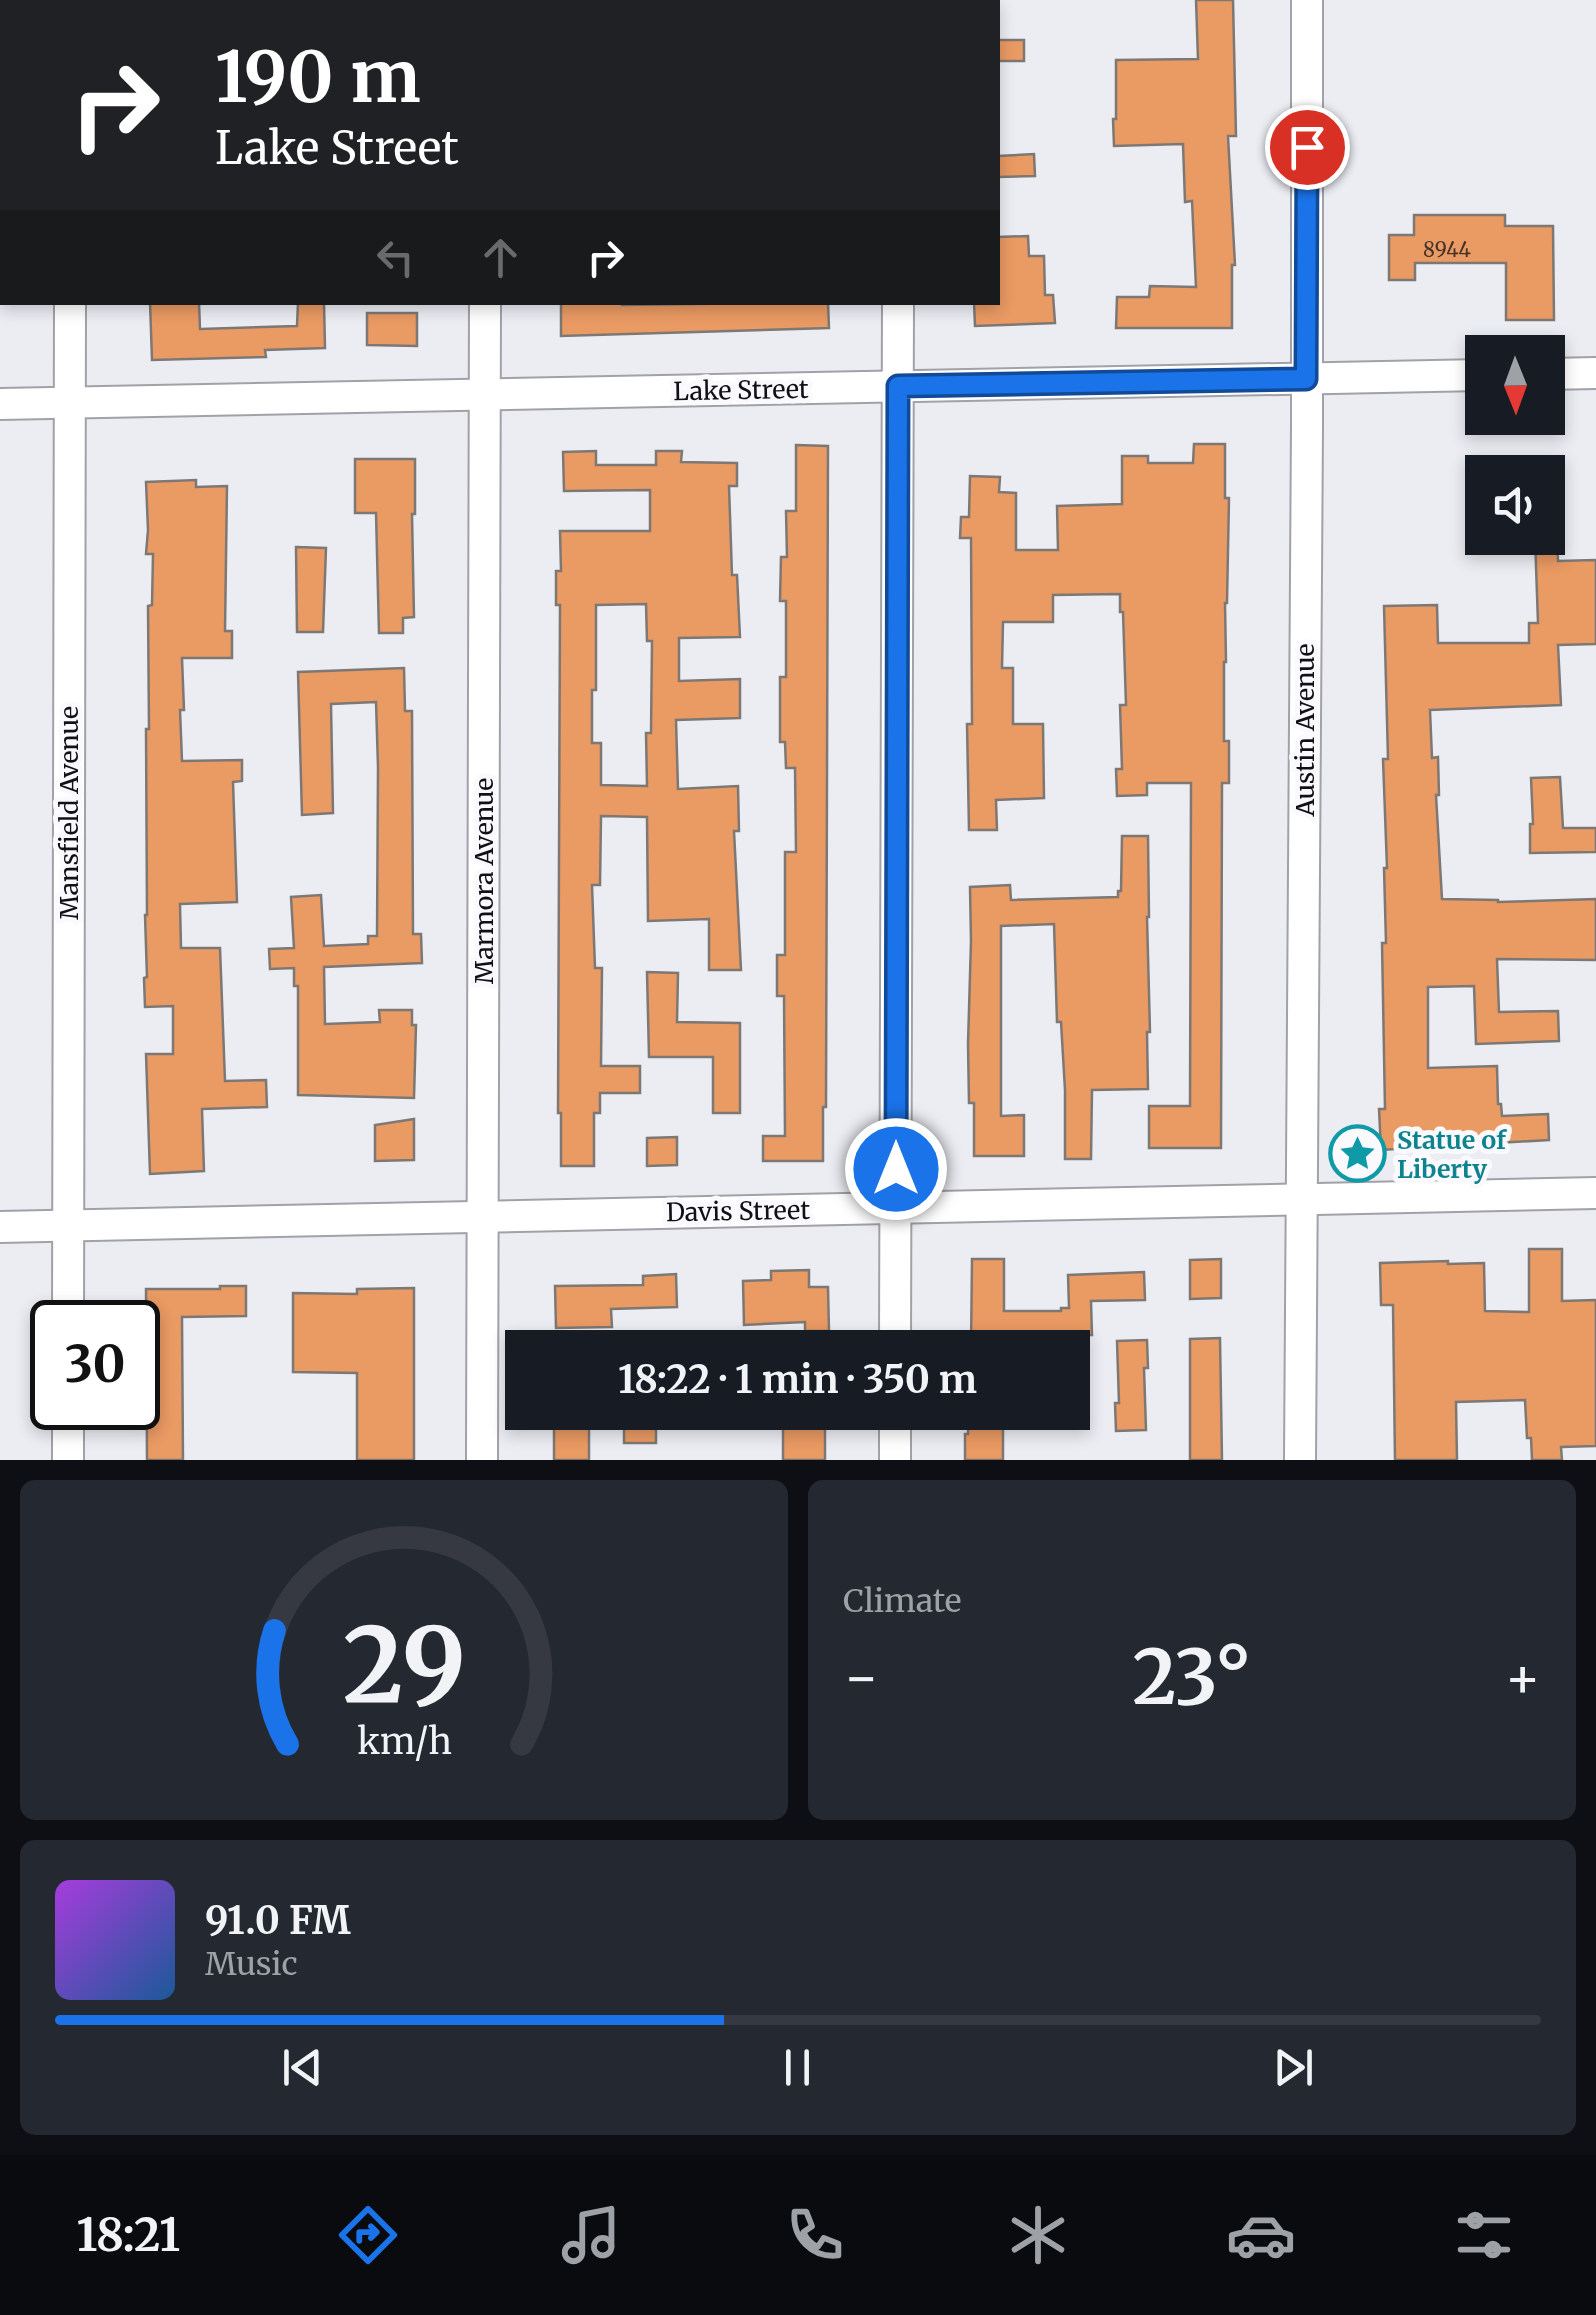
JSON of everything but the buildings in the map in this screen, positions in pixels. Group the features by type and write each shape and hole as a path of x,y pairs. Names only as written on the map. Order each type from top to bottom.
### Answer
{"street":[{"name":"Austin Avenue","path":"1300,1460 1307,0"},
{"name":"Mansfield Avenue","path":"68,1300 70,305"},
{"name":"Marmora Avenue","path":"482,1460 485,305"},
{"path":"895,1330 898,305"},
{"path":"1565,374 1596,373"},
{"name":"Lake Street","path":"0,404 1465,375"},
{"name":"Davis Street","path":"0,1227 1596,1194"},
{"path":"68,1430 68,1460"},
{"path":"895,1430 895,1460"}],"place":[{"name":"Statue of Liberty","path":"1358,1154"}],"route":[{"path":"896,1169 898,386 1306,379 1307,147"}]}
